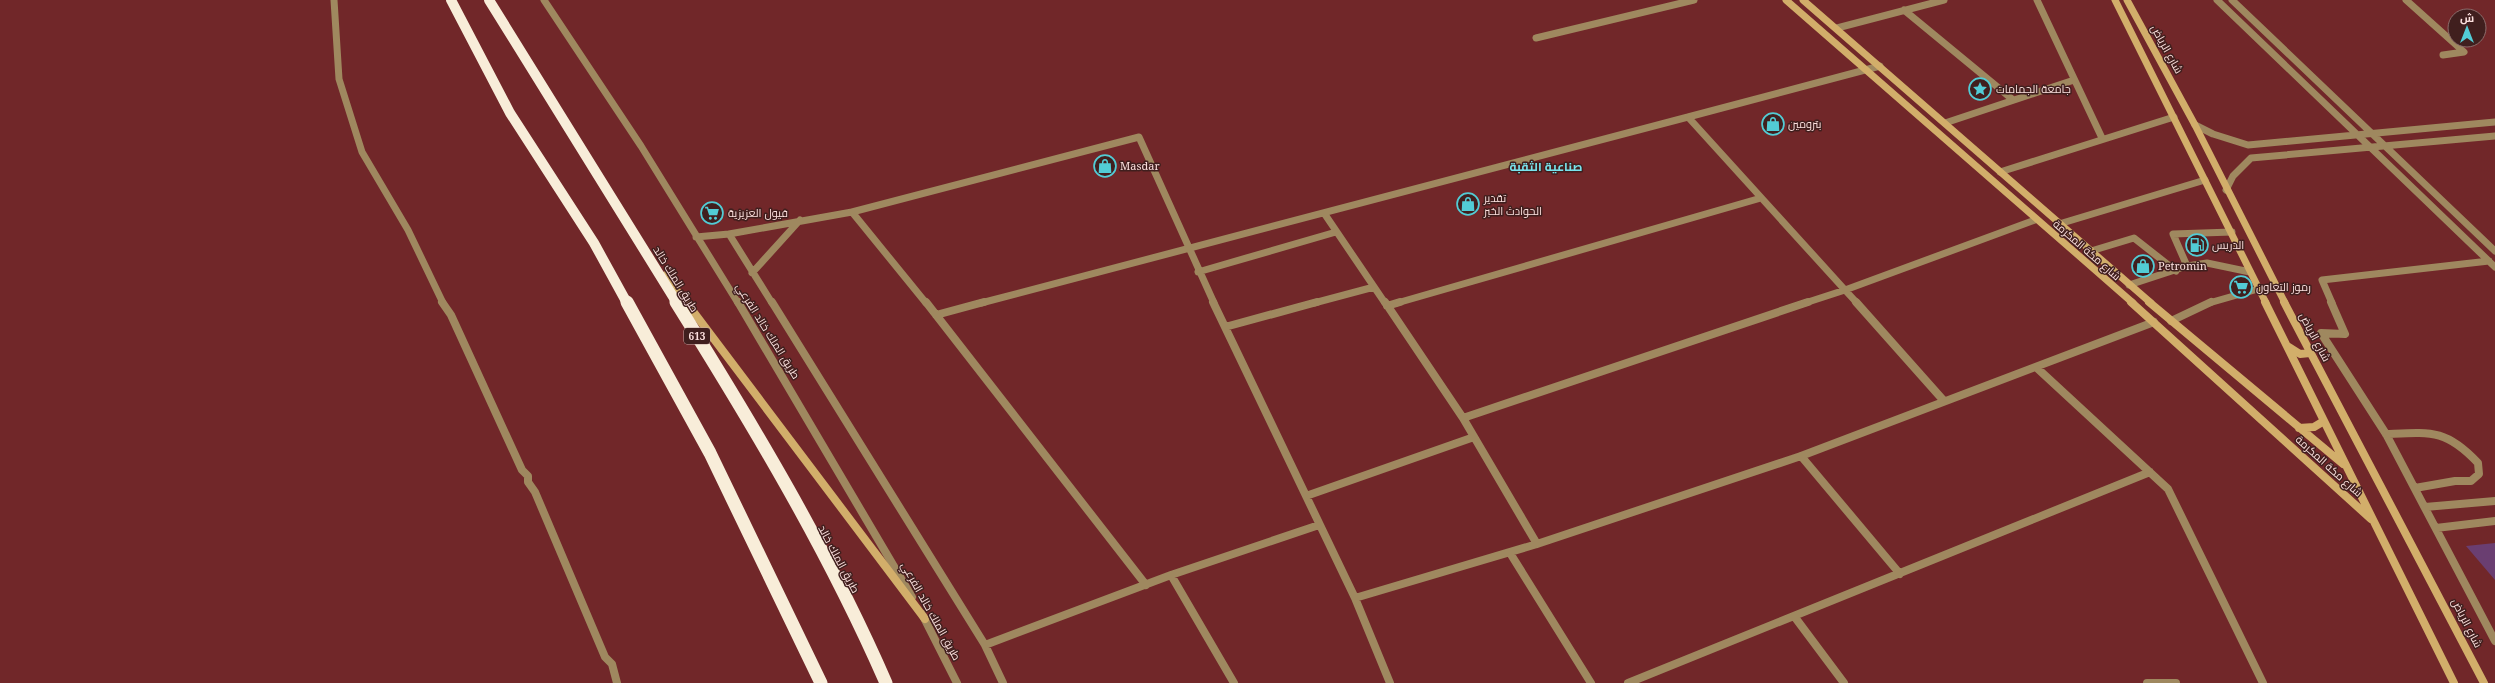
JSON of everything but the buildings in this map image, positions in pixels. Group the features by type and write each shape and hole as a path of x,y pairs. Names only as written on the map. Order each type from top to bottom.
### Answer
{"highway":[{"path":"451,0 510,113 594,244 710,453 821,683"},
{"name":"طريق الملك خالد","path":"489,0 755,429 864,633 886,683"},
{"path":"811,662 816,683"}],"main road":[{"name":"شارع مكة المكرمة","path":"1786,0 2035,220 2154,322 2371,519"},
{"name":"شارع مكة المكرمة","path":"1804,0 2129,285 2345,466"},
{"name":"شارع الرياض","path":"2115,0 2232,232 2258,289 2288,347 2371,519 2454,683"},
{"name":"شارع الرياض","path":"2127,0 2195,125 2226,190 2310,353 2383,488 2484,683"},
{"path":"1980,171 2002,180 2009,179"},
{"path":"634,236 748,382 925,619"},
{"path":"2288,347 2304,355 2310,353"},
{"path":"2299,428 2314,427 2324,421"}],"street":[{"path":"334,0 339,79 362,152 408,230 437,294 451,315 522,470 528,476 528,482 535,492 605,657 612,664 616,683"},
{"name":"طريق الملك خالد الفرعي","path":"544,0 631,132 781,372 925,619 957,683"},
{"path":"1536,38 1694,0"},
{"path":"1837,28 1944,0"},
{"path":"2037,0 2102,138"},
{"path":"2217,0 2492,264"},
{"path":"2232,0 2495,251"},
{"path":"2406,0 2464,52 2443,55"},
{"path":"1904,10 2012,99"},
{"path":"936,315 1056,282 1188,250 1880,66"},
{"path":"1945,123 2012,99 2074,80"},
{"path":"1688,117 1944,401"},
{"path":"2000,172 2102,138 2174,117"},
{"path":"2195,125 2214,134 2248,144 2495,122"},
{"path":"2226,190 2233,176 2251,158 2495,136"},
{"path":"696,237 729,234 800,220 852,212 1139,137 1198,272 1355,598 1390,683"},
{"path":"2248,144 2258,157"},
{"path":"2060,224 2205,180"},
{"path":"1387,306 1761,198"},
{"path":"852,212 936,315 1146,585"},
{"path":"1324,213 1463,418 1537,544"},
{"path":"752,273 800,220"},
{"path":"1463,418 1845,290 2035,220"},
{"path":"1198,272 1336,232"},
{"path":"2187,266 2173,234 2232,232"},
{"path":"729,234 985,645 1003,683"},
{"path":"2091,251 2134,238 2176,271"},
{"path":"2129,285 2176,271 2187,266 2207,263 2250,272"},
{"path":"2492,264 2322,280 2345,334 2321,333 2386,434 2495,641"},
{"path":"1225,327 1374,287"},
{"path":"2171,321 2218,299 2258,289"},
{"path":"1355,598 1510,553 1801,456 2154,322"},
{"path":"2036,368 2168,489 2184,518 2263,683"},
{"path":"2386,434 2438,432 2451,438 2478,463 2479,474 2471,481 2455,481 2415,488"},
{"path":"1306,496 1474,437"},
{"path":"1801,456 1900,574"},
{"path":"1628,683 2150,472"},
{"path":"2425,507 2495,501"},
{"path":"2436,528 2495,521"},
{"path":"985,645 1171,575 1319,525"},
{"path":"1510,553 1591,683"},
{"path":"1171,575 1234,683"},
{"path":"1794,616 1844,683"},
{"path":"2147,683 2176,683"}],"shaded area":[{"path":"2495,543 2495,580 2466,546"}],"place":[{"name":"جامعة الجمامات","path":"1980,89"},
{"name":"بترومين","path":"1773,124"},
{"name":"Masdar","path":"1105,166"},
{"name":"تقدير الحوادث الخبر","path":"1468,204"},
{"name":"فيول العزيزية","path":"712,213"},
{"name":"الدريس","path":"2197,245"},
{"name":"Petromin","path":"2143,266"},
{"name":"رموز التعاون","path":"2241,287"}],"district":[{"name":"صناعية الثقبة","path":"1546,167"}]}
